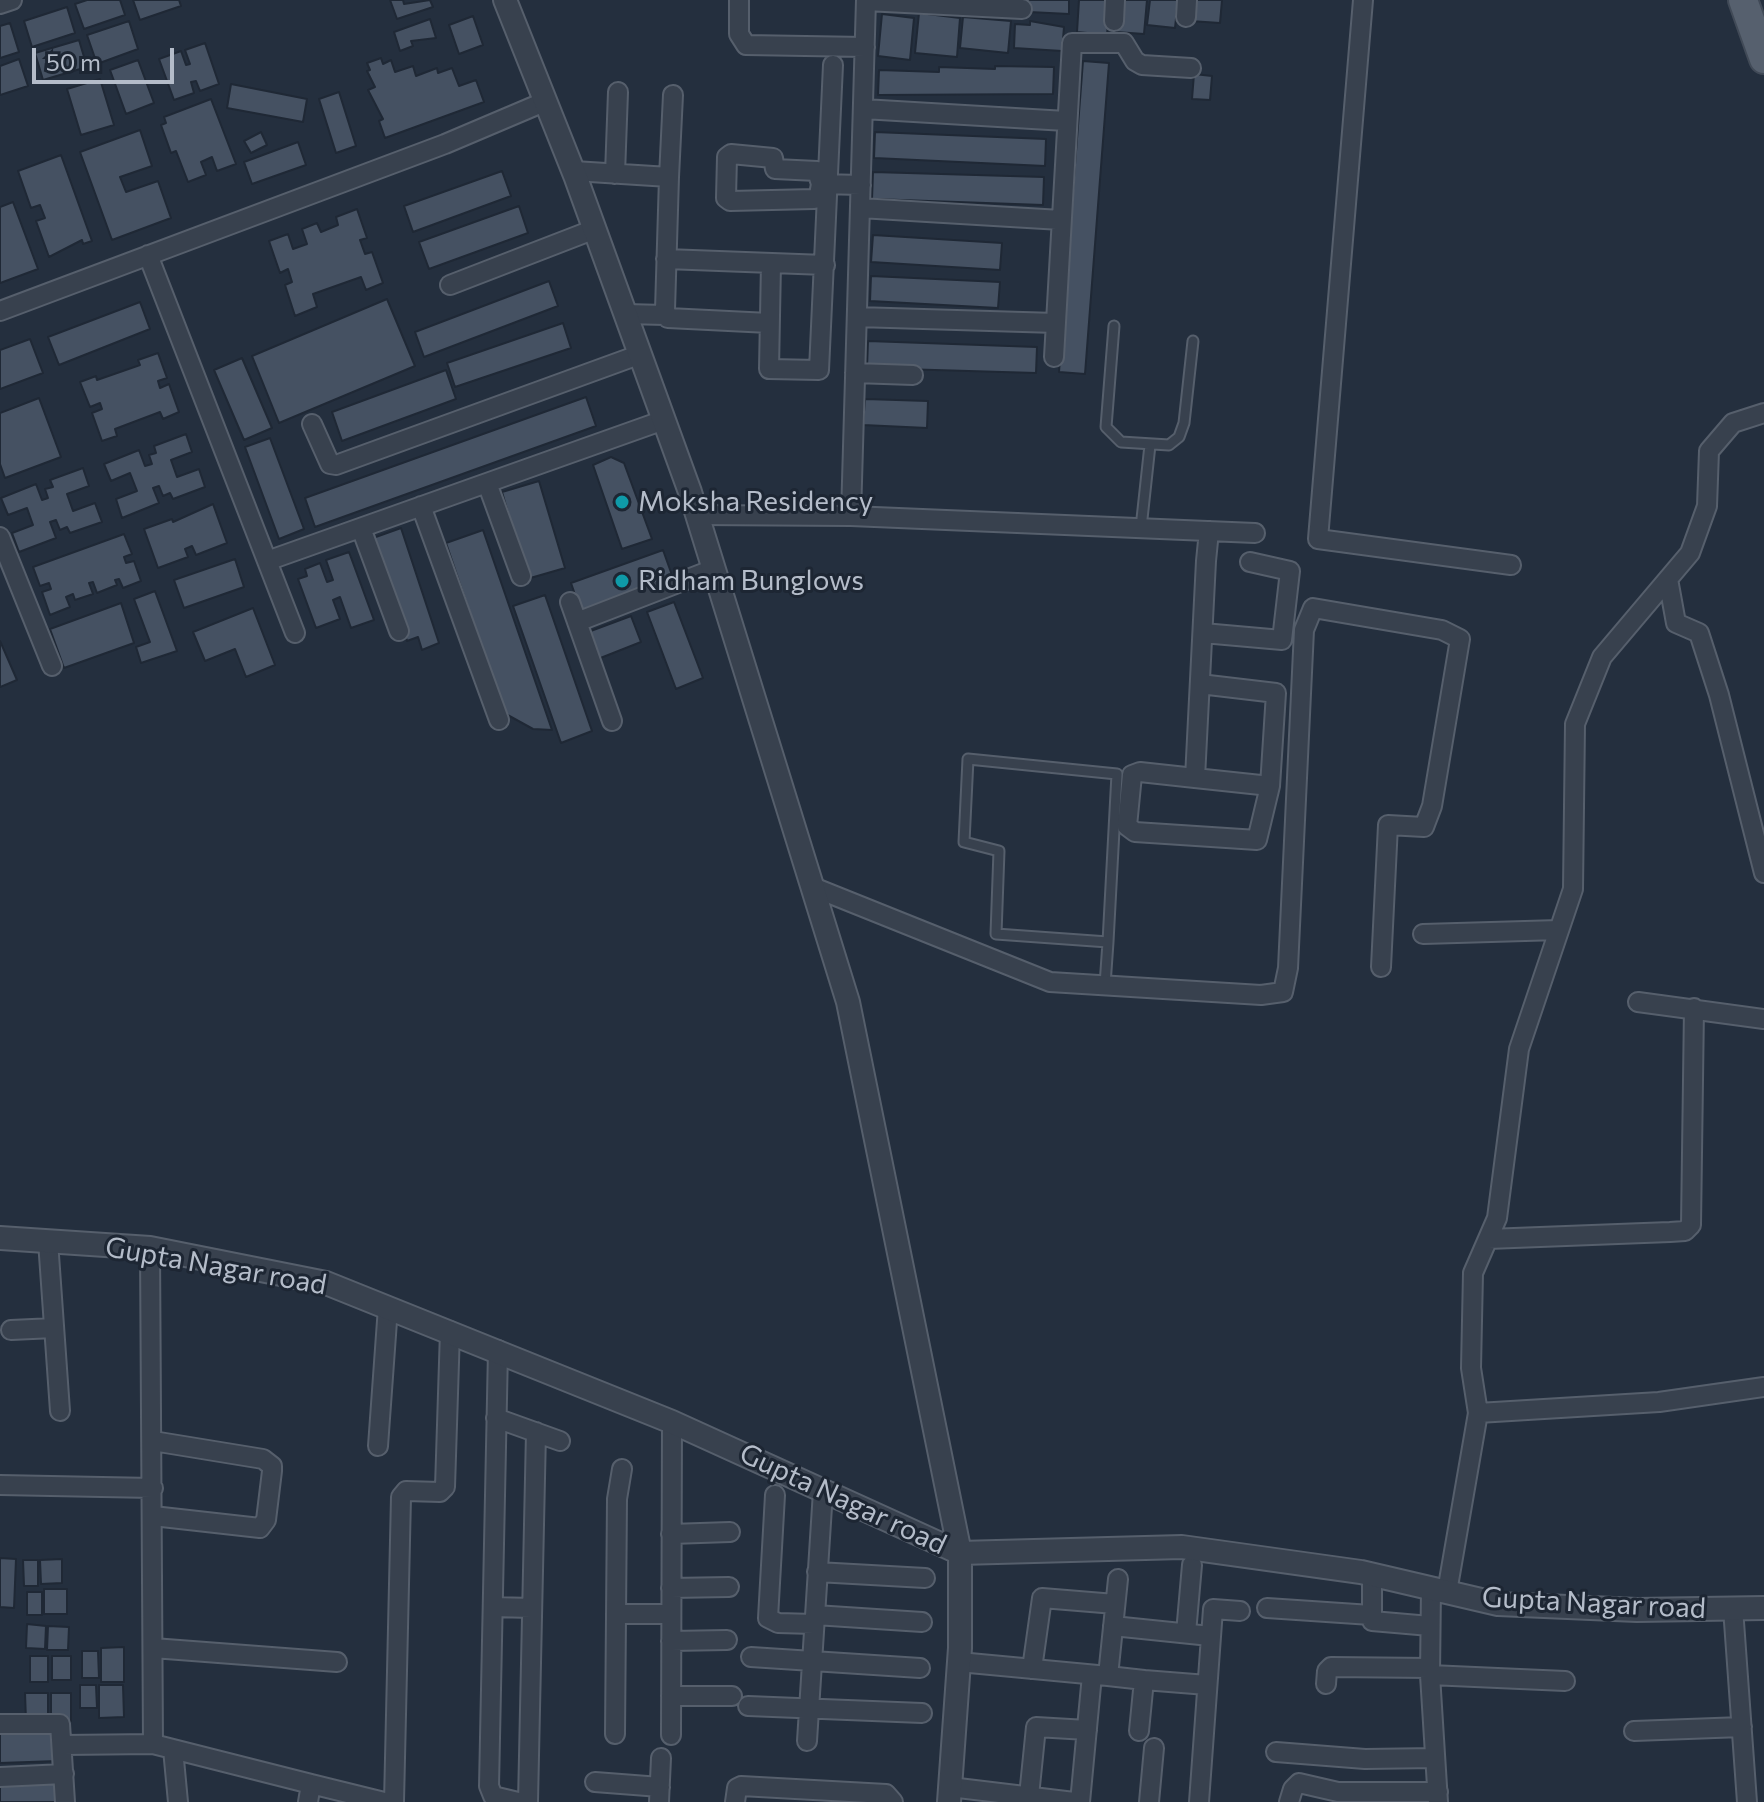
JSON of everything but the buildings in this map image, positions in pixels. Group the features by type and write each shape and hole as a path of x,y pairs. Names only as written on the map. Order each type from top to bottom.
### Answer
{"main road":[{"path":"1743,0 1764,59"}],"street":[{"path":"0,4 12,0"},
{"path":"505,0 574,171 697,515 848,1002 960,1553 959,1662 949,1794 1029,1796 1077,1802 1087,1730 1113,1626 1118,1579"},
{"path":"739,0 739,34 746,45 865,47"},
{"path":"1114,21 1115,0"},
{"path":"1363,0 1318,539 1511,565"},
{"path":"851,516 866,1 1022,9"},
{"path":"1054,357 1070,48 1074,41 1124,43 1142,65 1191,68"},
{"path":"771,263 769,369 815,372 822,368 824,184 833,65"},
{"path":"615,174 618,92"},
{"path":"665,315 673,95"},
{"path":"0,311 445,144 544,102"},
{"path":"863,109 1066,121"},
{"path":"731,154 773,158 775,169 817,171 824,184 814,199 730,201 726,198 727,157 731,154"},
{"path":"574,171 669,177"},
{"path":"824,184 861,185"},
{"path":"860,208 1061,220"},
{"path":"450,285 595,229"},
{"path":"148,255 295,633"},
{"path":"666,259 825,265"},
{"path":"626,314 769,323"},
{"path":"857,317 1056,323"},
{"path":"312,424 333,465 641,354"},
{"path":"855,373 913,375"},
{"path":"1289,1802 1299,1783 1338,1792 1438,1797 1430,1626 1478,1413 1471,1368 1470,1295 1473,1273 1497,1218 1519,1049 1559,930 1568,912 1573,889 1575,724 1602,657 1690,553 1707,506 1709,451 1733,423 1764,413"},
{"path":"267,561 664,420"},
{"path":"487,483 521,576"},
{"path":"421,506 499,720"},
{"path":"697,515 851,516 1255,533"},
{"path":"361,528 399,631"},
{"path":"1195,778 1209,531"},
{"path":"0,537 52,666"},
{"path":"1203,633 1282,640 1290,571 1250,562"},
{"path":"577,622 714,569"},
{"path":"1668,579 1676,623 1699,633 1719,695 1764,873"},
{"path":"570,602 612,721"},
{"path":"813,887 1050,982 1261,995 1283,992 1288,968 1304,630 1313,608 1442,630 1460,639 1432,806 1424,827 1388,825 1381,967"},
{"path":"1200,684 1276,693 1270,786 1257,840 1135,832 1127,826 1132,775 1140,772 1270,786"},
{"path":"1423,934 1559,930"},
{"path":"1638,1002 1764,1019"},
{"path":"1488,1239 1685,1231 1691,1225 1694,1008"},
{"name":"Gupta Nagar road","path":"0,1238 150,1248 326,1283 672,1422 960,1553 1182,1547 1372,1574 1498,1604 1637,1610 1764,1608"},
{"path":"48,1241 60,1411"},
{"path":"150,1248 153,1744"},
{"path":"378,1446 388,1307"},
{"path":"11,1330 54,1328"},
{"path":"394,1802 401,1497 406,1491 440,1492 445,1487 450,1331"},
{"path":"498,1350 490,1791 498,1798 518,1802"},
{"path":"1478,1413 1659,1402 1764,1387"},
{"path":"496,1418 560,1441"},
{"path":"671,1735 672,1422"},
{"path":"528,1802 536,1432"},
{"path":"153,1441 263,1459 272,1466 266,1520 260,1528 153,1516"},
{"path":"615,1734 617,1499 622,1469"},
{"path":"0,1485 153,1488"},
{"path":"807,1741 823,1491"},
{"path":"775,1495 768,1618 778,1623 814,1620 922,1622"},
{"path":"671,1534 730,1532"},
{"path":"1186,1633 1192,1565"},
{"path":"817,1572 925,1578"},
{"path":"1372,1574 1372,1621 1430,1626"},
{"path":"671,1588 729,1587"},
{"path":"1032,1669 1042,1598 1115,1604"},
{"path":"493,1607 532,1608"},
{"path":"1267,1608 1371,1615"},
{"path":"1733,1608 1747,1802"},
{"path":"1199,1802 1213,1609 1240,1611"},
{"path":"616,1614 671,1614"},
{"path":"1113,1626 1210,1636"},
{"path":"671,1641 727,1640"},
{"path":"153,1648 337,1662"},
{"path":"751,1657 920,1668"},
{"path":"959,1662 1207,1685"},
{"path":"1326,1684 1327,1671 1331,1667 1565,1681"},
{"path":"1139,1731 1144,1680"},
{"path":"671,1696 732,1696"},
{"path":"748,1706 922,1713"},
{"path":"0,1724 58,1723 62,1728 65,1802"},
{"path":"1029,1796 1036,1727 1087,1730"},
{"path":"1634,1731 1742,1727"},
{"path":"63,1745 153,1744 310,1793 384,1802"},
{"path":"1149,1802 1154,1748"},
{"path":"173,1749 178,1802"},
{"path":"1276,1752 1365,1759 1435,1758"},
{"path":"595,1782 659,1794 661,1758"},
{"path":"0,1777 64,1774"},
{"path":"735,1802 737,1788 741,1786 886,1794 893,1802"}],"lane":[{"path":"1114,326 1106,427 1109,434 1121,442 1169,445 1179,437 1184,423 1193,341"},
{"path":"1141,528 1150,445"},
{"path":"1105,985 1108,942 1117,774 968,759 964,842 999,851 996,934 1108,942"}],"place":[{"name":"Moksha Residency","path":"622,502"},
{"name":"Ridham Bunglows","path":"622,581"}]}
